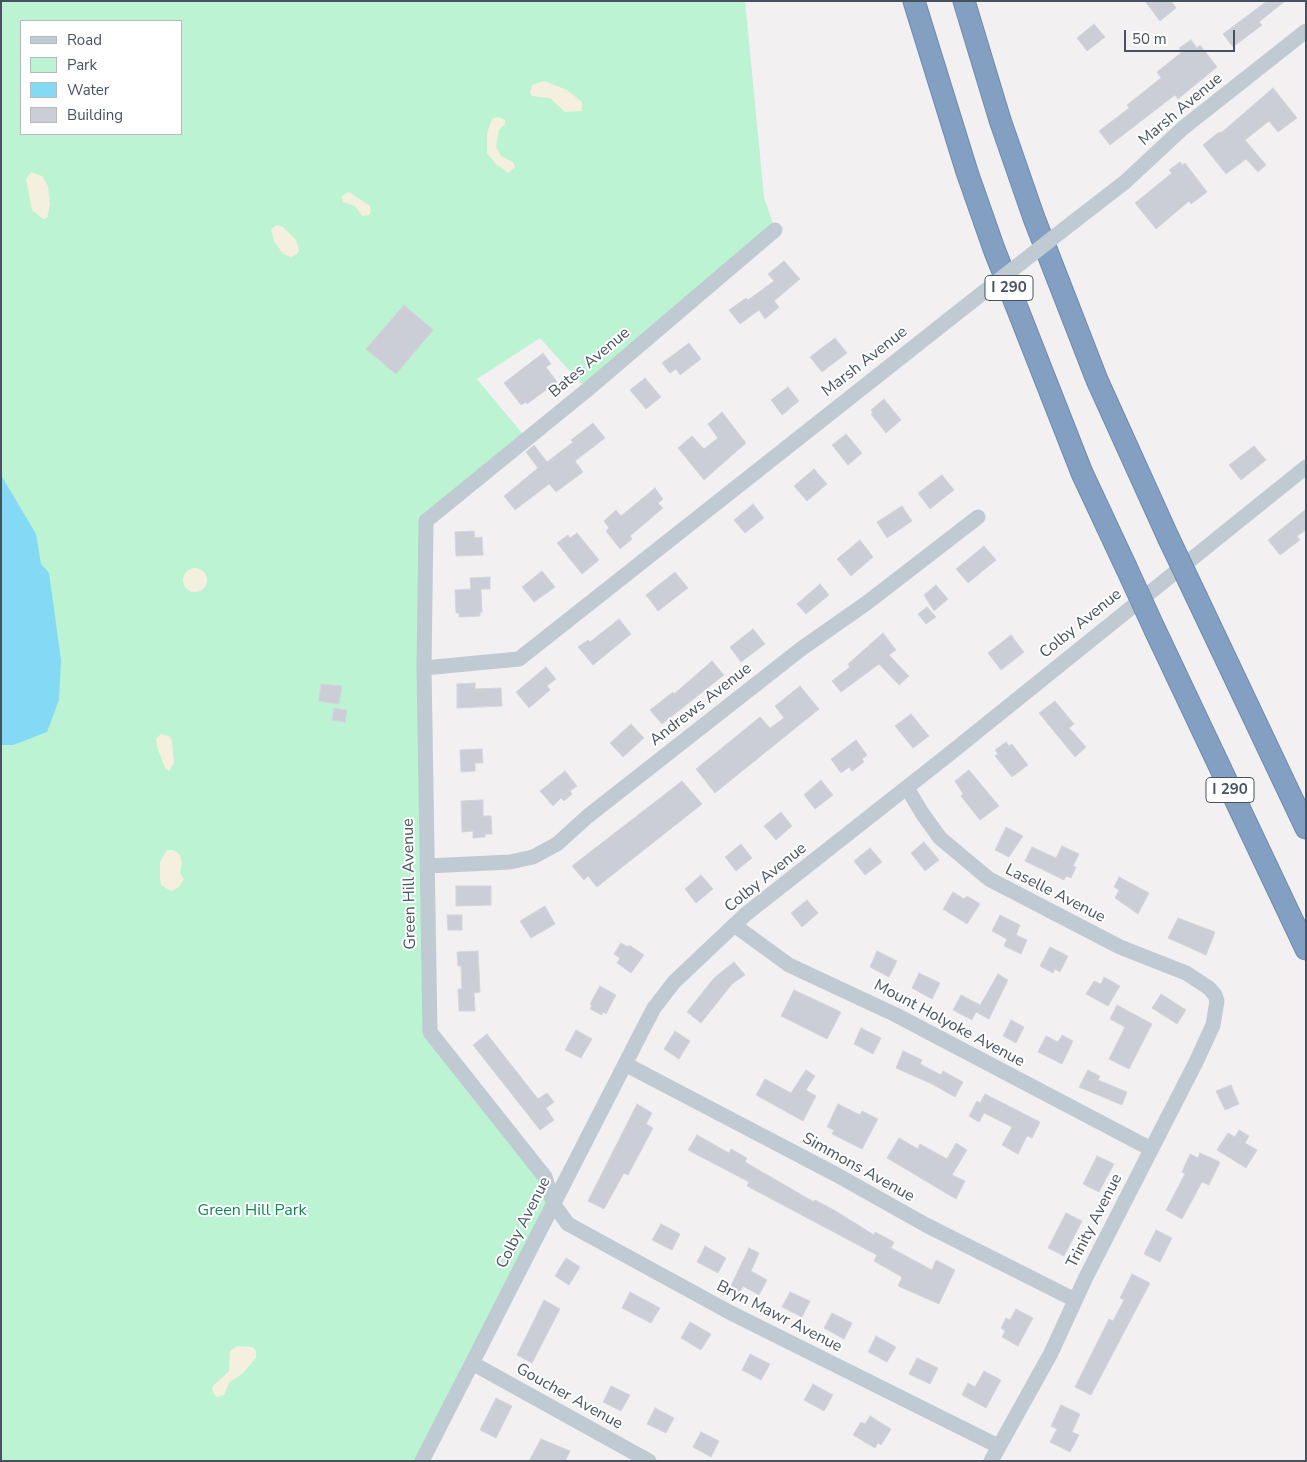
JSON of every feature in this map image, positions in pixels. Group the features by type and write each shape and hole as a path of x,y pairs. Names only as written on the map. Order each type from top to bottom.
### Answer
{"highway":[{"name":"I 290","path":"914,1 967,172 994,249 1082,473 1306,949"},
{"name":"I 290","path":"966,5 1000,120 1034,218 1097,380 1168,537 1306,828"}],"street":[{"name":"Marsh Avenue","path":"424,668 519,659 1125,182 1183,128 1306,31"},
{"name":"Bates Avenue","path":"426,521 587,390 775,230"},
{"name":"Colby Avenue","path":"422,1461 654,1008 674,982 734,926 1306,467"},
{"name":"Andrews Avenue","path":"427,866 510,862 532,857 557,844 588,816 801,649 898,580 978,517"},
{"name":"Green Hill Avenue","path":"426,521 424,668 430,1032 545,1177 554,1205"},
{"name":"Laselle Avenue","path":"907,788 940,838 989,879 1120,947 1186,973 1214,994"},
{"name":"Mount Holyoke Avenue","path":"734,926 789,965 881,1007 1151,1149"},
{"name":"Trinity Avenue","path":"991,1461 1051,1353 1075,1300 1189,1078 1213,1025 1216,1008 1214,994"},
{"name":"Simmons Avenue","path":"625,1064 926,1225 1075,1300"},
{"name":"Bryn Mawr Avenue","path":"554,1205 568,1224 588,1237 731,1313 998,1446"},
{"name":"Goucher Avenue","path":"472,1363 649,1461"}],"green space":[{"name":"Green Hill Park","path":"1,1 745,1 764,197 775,230 587,390 540,338 477,379 527,439 426,522 430,1032 545,1177 554,1205 422,1461 1,1461"}],"sand":[{"path":"544,81 567,90 582,102 582,111 565,112 550,98 532,96 530,93 532,85"},
{"path":"498,117 505,120 505,124 499,130 496,147 501,156 513,162 515,167 508,173 496,164 487,153 487,133 492,119"},
{"path":"31,172 42,176 48,186 50,204 47,218 43,219 32,210 26,179"},
{"path":"349,192 370,206 371,212 369,215 362,216 355,206 343,202 342,196"},
{"path":"277,225 283,227 296,240 299,251 296,255 291,257 283,254 274,241 271,229"},
{"path":"195,568 200,569 206,575 206,585 200,591 195,592 190,591 184,585 183,580 184,575 190,569"},
{"path":"161,734 169,736 172,741 174,763 169,771 165,768 157,747 156,738"},
{"path":"167,850 174,850 180,855 182,863 180,873 184,879 179,887 171,891 161,885 160,878 160,862"},
{"path":"237,1346 253,1347 256,1351 256,1358 243,1373 229,1383 224,1395 216,1397 212,1390 213,1386 229,1371 230,1351"}],"water":[{"path":"1,475 36,534 41,564 49,573 61,660 59,700 47,732 13,745 1,745"}],"building":[{"path":"1145,1 1171,1 1176,8 1160,21"},
{"path":"1267,1 1285,1 1259,22 1262,25 1233,47 1223,34"},
{"path":"1094,24 1105,37 1087,51 1077,38"},
{"path":"1191,40 1197,48 1200,45 1217,67 1178,99 1175,95 1110,145 1099,131 1129,108 1127,105 1161,78 1157,72 1182,52 1179,48"},
{"path":"1273,88 1297,118 1278,132 1269,121 1245,140 1266,165 1258,172 1246,159 1226,174 1203,145 1219,132 1221,133"},
{"path":"1180,162 1182,165 1185,163 1207,192 1191,204 1189,201 1156,229 1135,203 1172,173 1169,170"},
{"path":"784,261 800,279 774,301 779,307 765,319 759,310 740,324 729,310 746,298 748,300 774,281 768,274"},
{"path":"404,305 433,330 396,374 366,349"},
{"path":"835,338 847,353 822,372 810,357"},
{"path":"689,343 701,359 680,375 676,369 670,373 662,363"},
{"path":"543,353 551,364 546,367 557,382 527,404 526,402 521,405 504,383"},
{"path":"645,378 661,397 646,409 630,390"},
{"path":"788,387 799,401 782,415 771,400"},
{"path":"884,399 901,420 886,433 871,414 873,413 871,410"},
{"path":"722,412 746,443 704,480 678,448 692,436 704,449 718,438 708,424"},
{"path":"593,423 605,438 575,461 583,472 556,492 549,484 515,510 504,496 538,468 526,452 534,445 547,462 573,442 571,440"},
{"path":"846,434 862,453 848,465 832,445"},
{"path":"1254,446 1266,460 1241,480 1229,465"},
{"path":"814,469 827,484 807,501 794,486"},
{"path":"942,475 954,490 930,509 918,493"},
{"path":"655,488 663,499 658,503 663,508 630,536 632,539 620,549 606,531 609,528 604,521 616,510 621,516"},
{"path":"753,504 764,518 745,533 734,520"},
{"path":"902,506 912,521 887,538 877,522"},
{"path":"1306,509 1306,530 1297,536 1300,540 1280,555 1268,540"},
{"path":"474,531 475,538 482,537 483,555 456,556 455,532"},
{"path":"577,533 599,560 582,574 557,543 568,535 570,538"},
{"path":"860,540 873,557 851,576 837,559"},
{"path":"984,546 996,560 968,583 956,569"},
{"path":"542,571 555,587 534,602 522,587"},
{"path":"675,572 688,588 658,611 646,595"},
{"path":"490,577 490,589 481,589 482,612 480,612 480,616 459,617 459,613 456,613 455,590 471,589 470,578"},
{"path":"820,584 829,595 806,614 797,604"},
{"path":"936,585 948,599 934,611 924,595"},
{"path":"927,607 936,617 926,624 918,614"},
{"path":"619,619 631,634 593,665 578,647 588,640 590,642"},
{"path":"753,629 765,644 741,662 730,647"},
{"path":"883,633 896,650 889,655 909,676 899,685 879,664 841,692 832,681 850,667 848,664"},
{"path":"1011,635 1024,652 1001,670 988,653"},
{"path":"712,661 724,675 662,724 650,710 673,692 674,694"},
{"path":"546,667 556,679 547,686 550,690 529,708 516,692"},
{"path":"475,683 475,689 501,688 502,706 457,708 457,684"},
{"path":"321,684 342,686 339,704 319,701"},
{"path":"800,686 819,709 715,793 696,769 760,717 770,728 784,718 775,706"},
{"path":"1055,701 1074,724 1069,728 1086,747 1075,757 1039,713"},
{"path":"334,708 347,710 345,722 332,720"},
{"path":"911,714 929,736 913,748 895,726"},
{"path":"631,724 644,738 623,757 610,743"},
{"path":"856,740 867,755 862,759 864,762 852,771 849,767 841,773 831,759"},
{"path":"1006,742 1009,746 1012,744 1028,765 1012,777 995,756 998,754 995,750"},
{"path":"482,749 483,763 475,763 475,771 461,772 460,750"},
{"path":"969,770 999,806 980,820 961,796 963,794 955,781"},
{"path":"565,771 577,786 570,791 572,794 564,801 561,798 553,806 540,791"},
{"path":"821,780 833,795 815,809 804,795"},
{"path":"682,781 702,804 597,887 588,876 584,880 572,866"},
{"path":"483,800 483,816 491,816 492,834 473,838 473,831 462,832 461,801"},
{"path":"781,812 792,826 776,840 764,826"},
{"path":"1006,827 1023,836 1009,857 995,850"},
{"path":"924,842 939,860 925,871 911,853"},
{"path":"741,844 752,858 736,871 725,857"},
{"path":"1062,846 1079,854 1073,866 1076,867 1071,878 1066,876 1064,880 1025,861 1032,847 1056,858"},
{"path":"870,848 882,862 865,875 854,861"},
{"path":"701,875 713,889 696,903 685,889"},
{"path":"1119,877 1149,893 1138,914 1115,898 1119,890 1114,887"},
{"path":"456,886 491,886 491,905 456,906"},
{"path":"953,892 964,899 967,896 980,904 967,924 943,909"},
{"path":"807,900 818,913 802,927 791,913"},
{"path":"545,906 555,924 531,938 520,921"},
{"path":"447,915 462,915 462,930 448,930"},
{"path":"1000,915 1020,925 1016,935 1027,940 1021,954 1004,946 1007,939 992,931"},
{"path":"1178,918 1215,932 1206,955 1168,938"},
{"path":"621,943 628,947 629,945 644,955 631,973 617,963 620,958 614,954"},
{"path":"1050,947 1068,956 1060,972 1055,969 1053,973 1040,966"},
{"path":"478,951 480,992 474,993 475,1011 459,1011 458,989 462,989 461,966 458,966 457,952"},
{"path":"877,951 897,961 889,977 870,967"},
{"path":"734,962 745,975 732,984 701,1023 687,1012 714,978"},
{"path":"919,973 940,983 932,999 912,988"},
{"path":"998,974 1008,980 989,1019 976,1012 972,1020 953,1010 961,995 980,1005 978,1009"},
{"path":"1104,977 1120,986 1108,1006 1086,994 1094,981 1101,984"},
{"path":"600,986 616,995 606,1014 603,1012 602,1015 590,1009 592,1005 590,1004"},
{"path":"794,990 841,1012 827,1039 781,1016"},
{"path":"1161,994 1186,1010 1177,1024 1152,1008"},
{"path":"1117,1005 1152,1024 1129,1069 1109,1059 1125,1027 1110,1019"},
{"path":"1011,1020 1024,1027 1016,1043 1003,1036"},
{"path":"861,1028 881,1038 873,1054 854,1044"},
{"path":"576,1030 592,1039 581,1058 565,1050"},
{"path":"675,1031 690,1041 679,1059 664,1049"},
{"path":"487,1034 538,1099 547,1093 554,1102 546,1108 554,1120 540,1130 473,1045"},
{"path":"1062,1035 1073,1041 1062,1064 1038,1052 1046,1036 1058,1042"},
{"path":"903,1051 922,1060 920,1064 941,1075 943,1071 963,1082 955,1097 932,1084 896,1068"},
{"path":"806,1070 815,1076 806,1090 816,1096 803,1121 756,1095 765,1079 791,1093"},
{"path":"1088,1070 1100,1076 1098,1080 1127,1092 1122,1105 1079,1087"},
{"path":"1231,1085 1239,1104 1225,1110 1216,1091"},
{"path":"985,1094 1040,1122 1032,1138 1027,1136 1018,1154 1002,1145 1012,1127 984,1113 979,1122 969,1116 977,1101 980,1103"},
{"path":"637,1104 652,1113 646,1124 653,1128 628,1175 624,1173 604,1209 588,1201"},
{"path":"838,1104 860,1115 862,1111 878,1119 862,1149 832,1134 834,1130 827,1127"},
{"path":"1239,1130 1249,1136 1245,1143 1257,1150 1246,1168 1217,1150 1228,1133 1235,1137"},
{"path":"697,1135 729,1153 731,1149 747,1158 745,1162 814,1202 815,1200 834,1210 874,1235 875,1232 894,1242 891,1248 932,1270 936,1260 955,1270 939,1304 898,1286 902,1277 874,1261 877,1255 747,1186 749,1182 688,1150"},
{"path":"899,1138 918,1149 920,1144 947,1159 956,1143 967,1150 952,1175 965,1181 956,1199 887,1158"},
{"path":"1200,1153 1220,1162 1209,1185 1202,1182 1182,1219 1166,1210 1185,1174 1182,1172 1190,1154 1198,1158"},
{"path":"1097,1156 1114,1164 1099,1192 1083,1184"},
{"path":"1066,1213 1082,1221 1064,1256 1048,1248"},
{"path":"661,1224 680,1234 672,1250 652,1240"},
{"path":"1156,1230 1172,1238 1160,1262 1144,1254"},
{"path":"705,1246 726,1258 718,1273 697,1262"},
{"path":"749,1248 759,1253 751,1271 767,1280 759,1295 743,1286 739,1295 729,1290"},
{"path":"566,1258 580,1267 569,1285 555,1276"},
{"path":"1132,1274 1150,1283 1091,1395 1075,1387 1109,1319 1113,1321 1124,1300 1120,1298"},
{"path":"630,1292 660,1308 651,1323 622,1308"},
{"path":"790,1292 810,1301 802,1317 782,1307"},
{"path":"544,1300 560,1309 532,1363 517,1355"},
{"path":"1016,1309 1033,1318 1018,1346 1002,1337 1005,1331 1001,1328 1006,1318 1010,1320"},
{"path":"832,1313 852,1323 844,1339 824,1328"},
{"path":"690,1322 711,1334 701,1350 681,1338"},
{"path":"876,1336 896,1347 887,1362 868,1352"},
{"path":"750,1354 770,1364 761,1380 742,1370"},
{"path":"917,1358 938,1368 930,1384 909,1374"},
{"path":"984,1371 1001,1380 986,1408 962,1395 968,1383 975,1387"},
{"path":"813,1384 833,1395 824,1411 804,1400"},
{"path":"611,1386 630,1395 621,1411 603,1402"},
{"path":"496,1398 512,1406 496,1438 480,1430"},
{"path":"1061,1405 1080,1414 1072,1432 1079,1435 1070,1452 1050,1442 1057,1429 1051,1426"},
{"path":"655,1408 674,1418 666,1433 647,1424"},
{"path":"870,1416 891,1429 881,1445 878,1443 875,1448 853,1435 861,1422 865,1424"},
{"path":"701,1432 719,1441 711,1457 693,1447"},
{"path":"541,1439 570,1451 565,1461 529,1461"}]}
